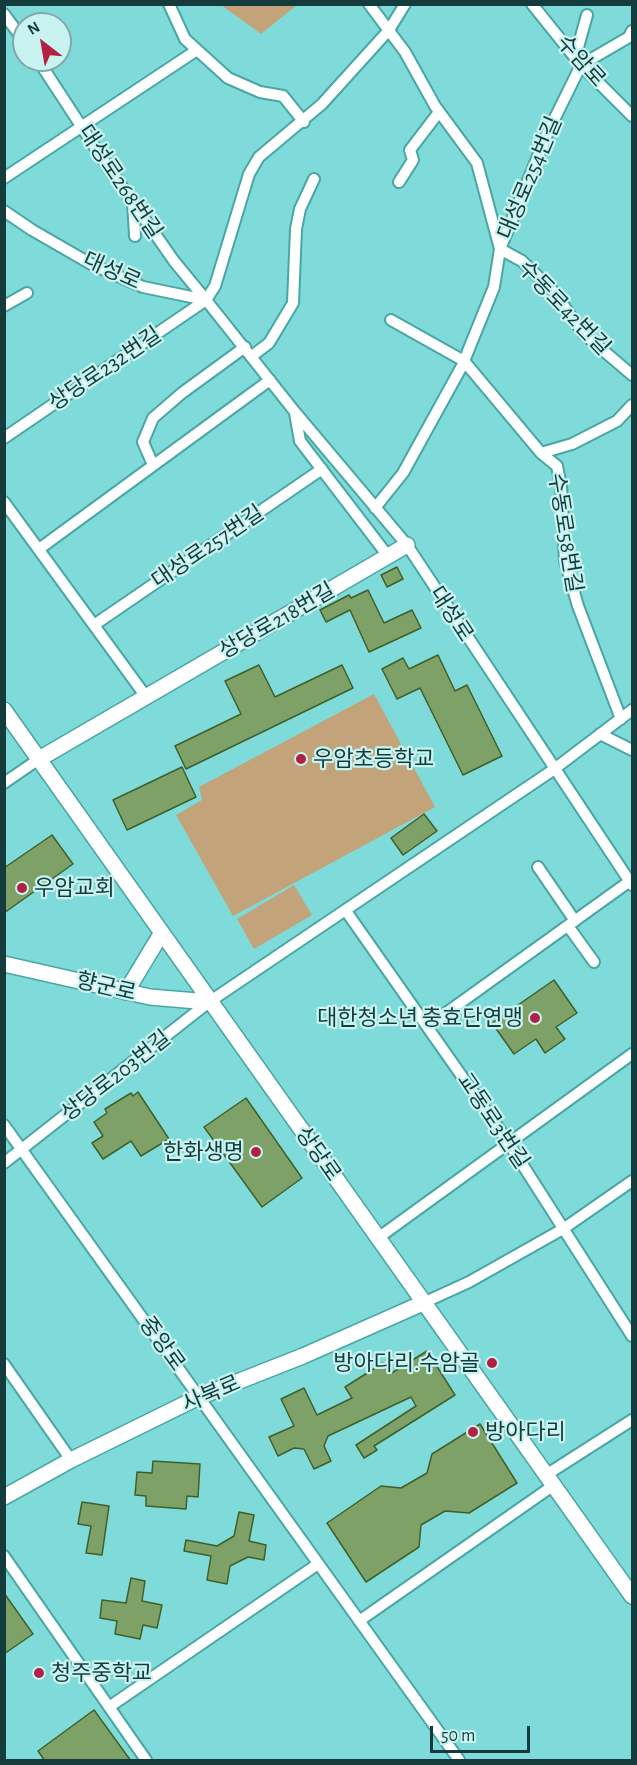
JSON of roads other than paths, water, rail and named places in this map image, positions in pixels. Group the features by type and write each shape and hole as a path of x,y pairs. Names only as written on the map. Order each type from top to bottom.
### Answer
{"street":[{"path":"169,4 175,23 185,39 228,78 260,92 283,96 304,122"},
{"name":"수동로42번길","path":"369,4 389,30 439,112 477,163 488,215 500,249 522,261 553,291 584,334 633,375"},
{"path":"206,300 215,286 249,174 259,157 304,122 389,30 405,4"},
{"name":"수암로","path":"532,4 578,61 633,116"},
{"name":"대성로254번길","path":"375,508 403,473 464,362 494,287 500,249 578,61 587,15"},
{"path":"578,61 628,37 633,31"},
{"path":"4,178 83,128 197,50"},
{"name":"대성로268번길","path":"46,72 174,261 206,300"},
{"path":"399,182 413,160 410,150 439,112"},
{"path":"153,465 143,442 153,418 182,393 248,352 269,343 293,303 296,229 300,208 314,179"},
{"path":"133,201 135,236"},
{"name":"대성로","path":"4,211 32,230 101,268 144,287 206,300 295,412 407,545 553,770 631,883"},
{"path":"4,306 27,293"},
{"name":"상당로232번길","path":"4,438 206,300"},
{"path":"391,320 464,362"},
{"name":"수동로58번길","path":"464,362 541,453 556,466 561,486 566,561 578,606 621,719"},
{"path":"39,549 270,380"},
{"name":"수동로58번길","path":"541,453 572,444 617,422 633,405"},
{"path":"295,412 300,441 388,556"},
{"name":"대성로257번길","path":"94,625 322,469"},
{"path":"4,502 147,698"},
{"name":"상당로218번길","path":"39,759 407,545"},
{"name":"상당로","path":"4,710 209,1002 633,1596"},
{"name":"상당로203번길","path":"4,1163 209,1002 553,770 633,710"},
{"path":"600,734 633,750"},
{"path":"4,783 39,759"},
{"path":"538,867 594,962"},
{"path":"428,1026 571,923 631,883"},
{"name":"교동로3번길","path":"346,911 508,1142 632,1332"},
{"path":"126,992 161,934"},
{"name":"향군로","path":"4,964 150,997 209,1002"},
{"path":"378,1238 633,1054"},
{"name":"중앙로","path":"4,1125 459,1761"},
{"path":"423,1303 469,1282 563,1229 633,1181"},
{"name":"사북로","path":"4,1497 71,1460 200,1397 303,1356 423,1303"},
{"path":"4,1364 71,1460"},
{"path":"359,1621 633,1420"},
{"path":"4,1556 146,1761"},
{"path":"109,1707 318,1564"}],"place":[{"name":"우암초등학교","path":"301,759"},
{"name":"우암교회","path":"22,888"},
{"name":"대한청소년 충효단연맹","path":"535,1018"},
{"name":"한화생명","path":"256,1152"},
{"name":"방아다리.수암골","path":"492,1363"},
{"name":"방아다리","path":"473,1432"},
{"name":"청주중학교","path":"39,1673"}]}
